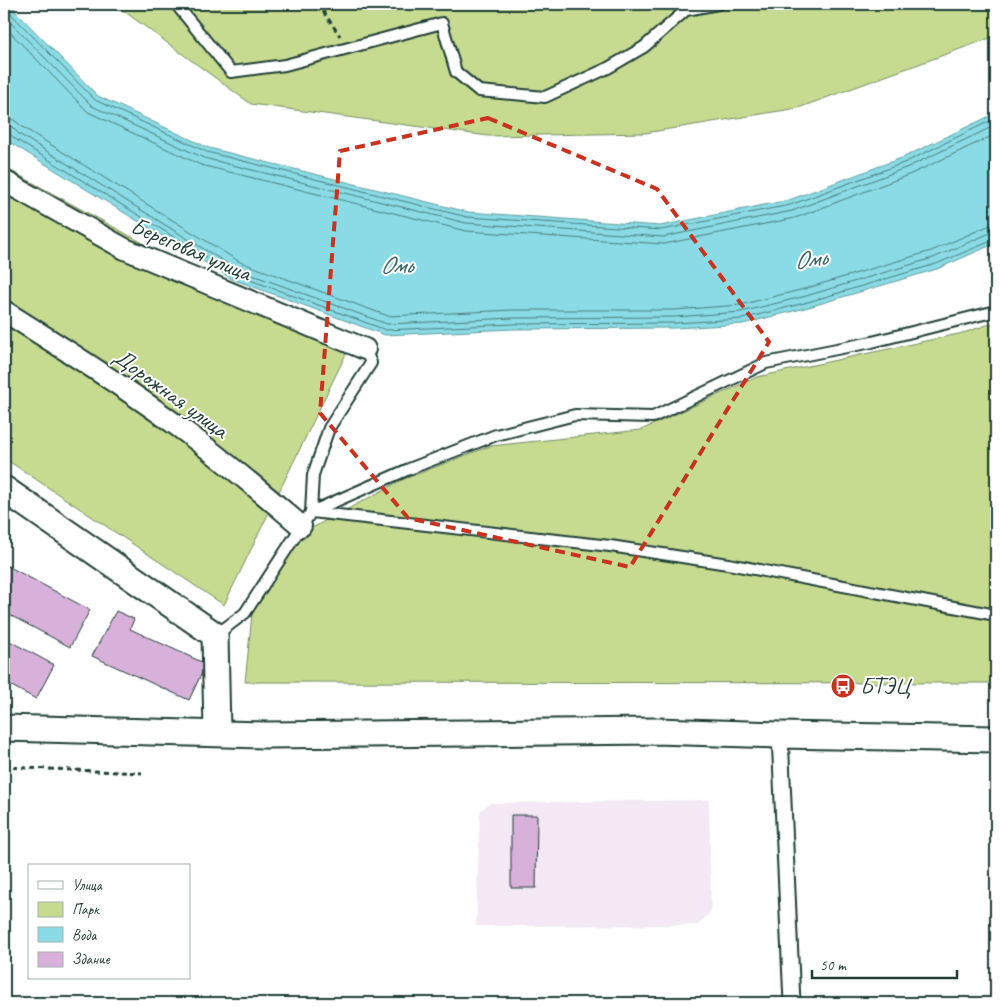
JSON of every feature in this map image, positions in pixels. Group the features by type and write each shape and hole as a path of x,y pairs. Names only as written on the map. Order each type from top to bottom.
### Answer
{"street":[{"name":"Береговая улица","path":"4,181 125,250 365,349"},
{"name":"Дорожная улица","path":"4,311 87,363 186,432 244,477 306,519"},
{"path":"4,489 215,635 217,732"},
{"path":"4,728 275,734 657,731 996,739"},
{"path":"780,735 792,1003"}],"lane":[{"path":"176,4 231,72 285,66 442,23 456,72 479,91 545,97 608,68 644,46 686,10 718,4"},
{"path":"306,519 409,469 496,435 575,415 653,417 766,363 872,342 996,311"},
{"path":"215,635 245,613 306,519 313,475 329,428 371,363 365,349"},
{"path":"306,519 630,549 728,564 996,615"}],"path":[{"path":"318,4 348,48"},
{"path":"4,767 142,773"}],"highlighted area":[{"path":"488,118 657,189 769,342 630,567 408,518 320,413 340,151"}],"shaded area":[{"path":"709,800 711,911 698,925 476,926 480,811 490,803"}],"green space":[{"path":"114,4 996,4 996,35 798,108 645,133 488,136 251,104"},
{"path":"4,167 346,354 224,605 4,458"},
{"path":"996,322 996,683 245,682 255,586 310,529 402,480 490,446 641,430 757,377 963,333"}],"water":[{"name":"Омь","path":"4,4 12,4 16,12 98,96 209,148 468,212 660,226 789,200 904,157 996,113 996,243 937,269 809,307 743,324 675,328 513,329 385,335 232,279 11,143 4,135"}],"building":[{"path":"4,564 90,610 70,647 4,612"},
{"path":"116,611 134,619 130,629 206,664 189,700 92,656"},
{"path":"4,638 54,665 36,699 4,682"},
{"path":"511,815 537,815 536,888 511,888"}],"place":[{"name":"БТЭЦ","path":"843,686"}]}
